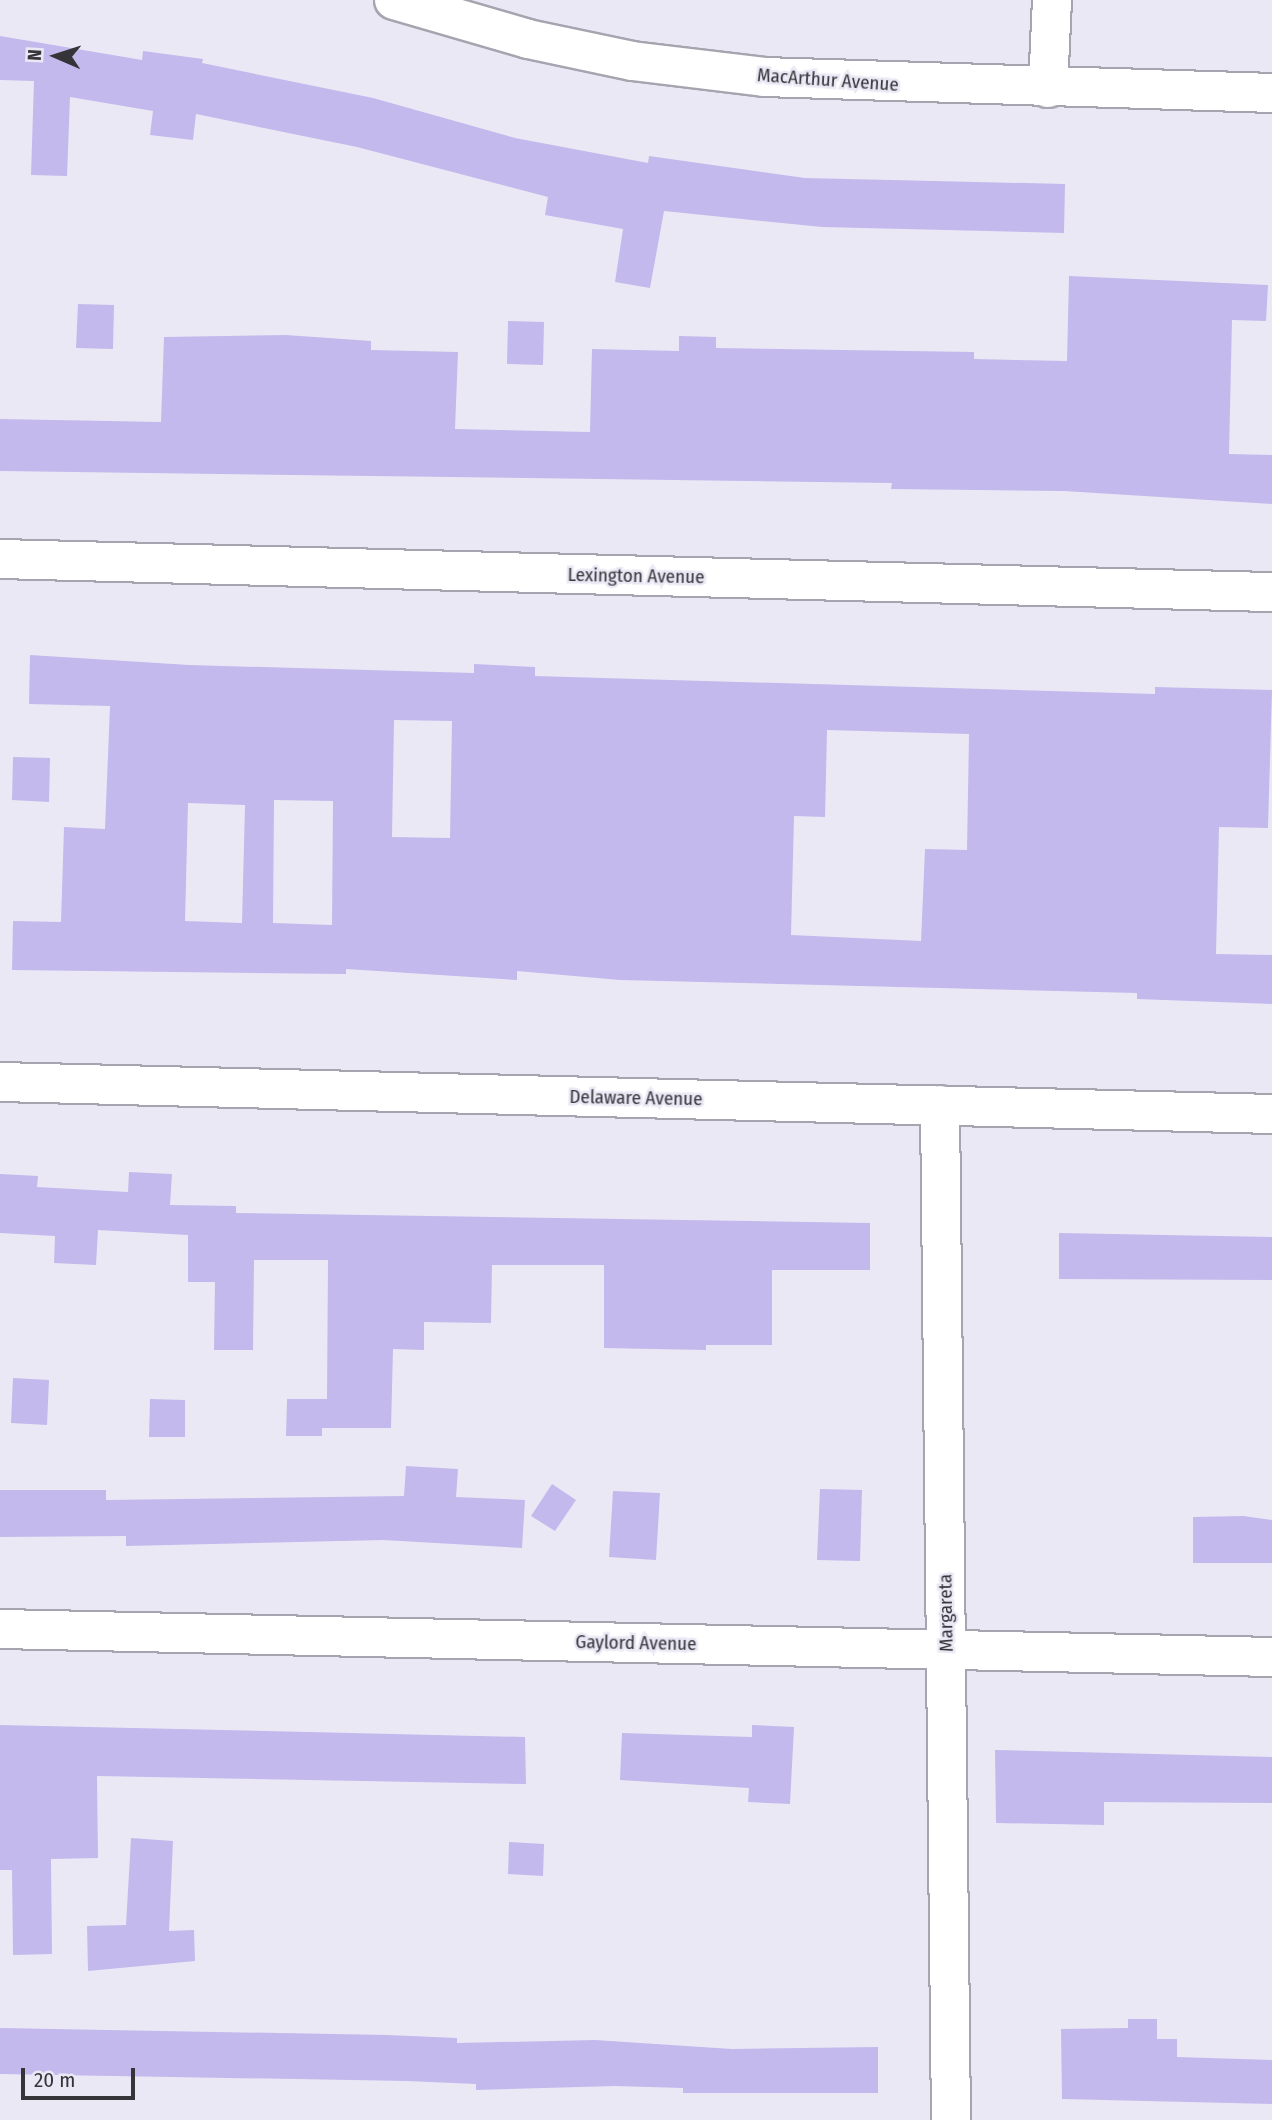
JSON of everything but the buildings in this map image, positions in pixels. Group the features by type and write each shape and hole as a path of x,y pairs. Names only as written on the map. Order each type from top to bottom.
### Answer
{"street":[{"name":"MacArthur Avenue","path":"394,0 528,39 645,63 872,84 1272,93"},
{"path":"1048,88 1052,0"},
{"name":"Lexington Avenue","path":"0,559 1272,592"},
{"name":"Delaware Avenue","path":"0,1082 1272,1114"},
{"name":"Margareta","path":"940,1105 951,2120"},
{"name":"Gaylord Avenue","path":"0,1629 1272,1657"}]}
